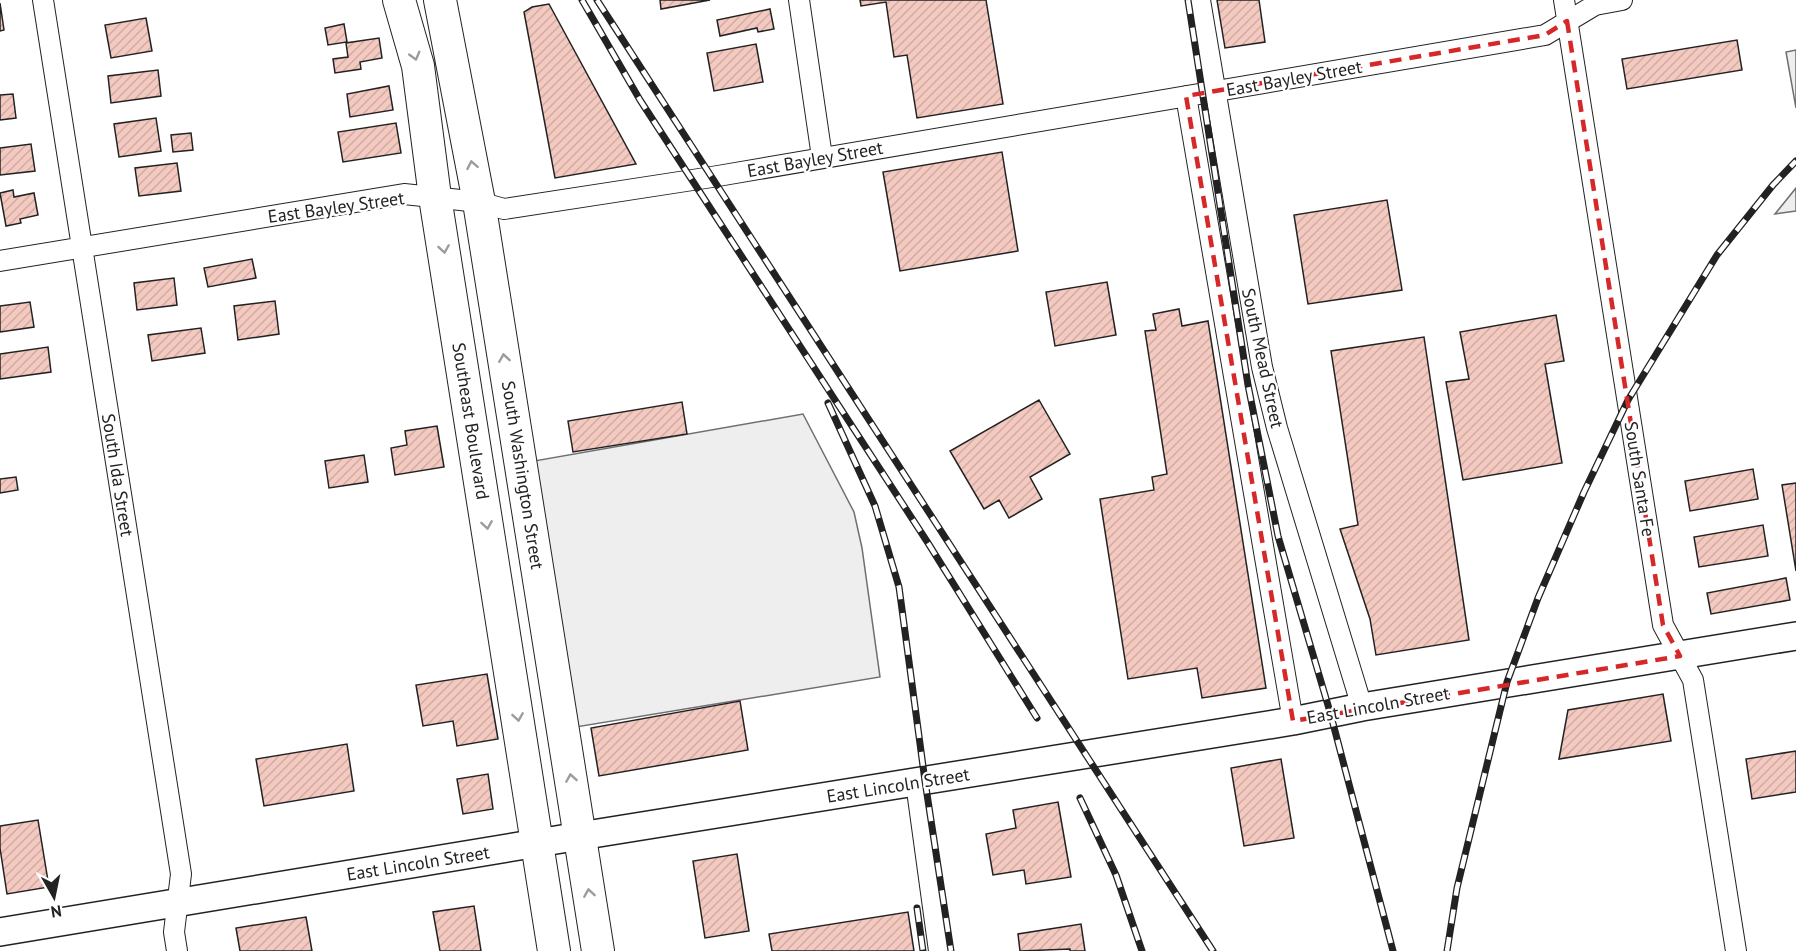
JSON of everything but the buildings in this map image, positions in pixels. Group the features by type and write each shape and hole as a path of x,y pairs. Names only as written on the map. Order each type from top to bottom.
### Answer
{"main road":[{"name":"Southeast Boulevard","path":"399,0 418,66 435,198 538,843"},
{"name":"South Washington Street","path":"440,0 479,202 598,951"},
{"path":"538,843 554,951"}],"street":[{"name":"South Ida Street","path":"43,0 181,874 174,932 177,951"},
{"path":"799,0 822,157"},
{"name":"South Mead Street","path":"1200,0 1262,367 1277,428 1362,707"},
{"name":"South Santa Fe","path":"1564,0 1664,625 1693,680 1736,951"},
{"name":"East Bayley Street","path":"0,261 404,194 479,202 504,209 712,177 1545,35 1595,5 1622,0"},
{"name":"South Mead Street","path":"1186,96 1293,721"},
{"name":"East Lincoln Street","path":"0,932 1293,721 1362,707 1796,636"},
{"path":"916,783 939,951"}],"highlighted area":[{"path":"1567,21 1663,625 1680,656 1293,721 1186,96 1545,35"}],"shaded area":[{"path":"1796,50 1796,108 1786,52"},
{"path":"1796,188 1796,211 1775,214"},
{"path":"803,414 854,512 862,548 880,677 576,727 534,461"}],"railway":[{"path":"582,0 640,100 928,543 1037,718"},
{"path":"597,0 1213,951"},
{"path":"1188,0 1248,385 1278,536 1330,712 1393,951"},
{"path":"1447,951 1457,888 1507,682 1538,598 1584,492 1628,400 1717,255 1773,185 1796,161"},
{"path":"828,403 875,506 899,587 951,951"},
{"path":"1080,798 1116,875 1142,951"},
{"path":"917,908 923,951"}]}
